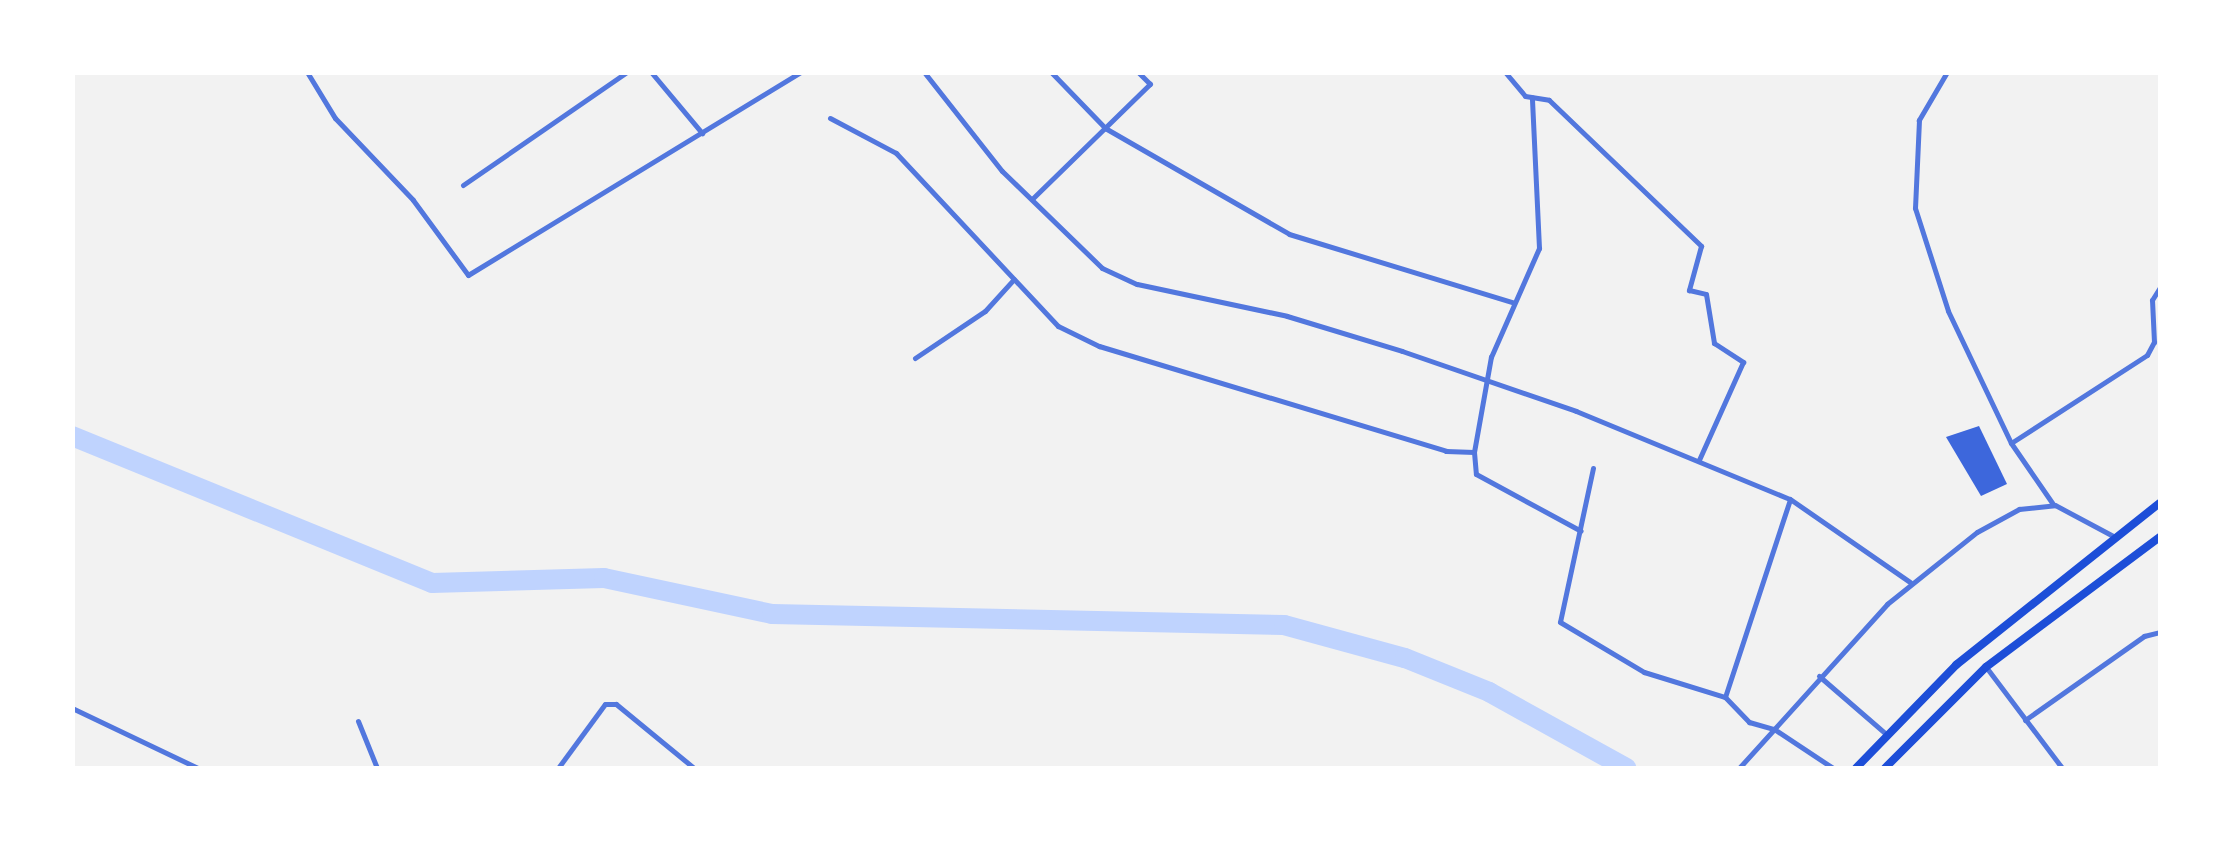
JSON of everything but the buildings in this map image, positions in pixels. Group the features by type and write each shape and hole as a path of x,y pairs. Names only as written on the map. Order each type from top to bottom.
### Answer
{"highway":[{"path":"1856,768 1956,665 2160,504"},
{"path":"1885,768 1986,667 2160,537"}],"street":[{"path":"307,72 335,118 413,200 468,275 801,72"},
{"path":"464,185 626,72"},
{"path":"651,72 702,133"},
{"path":"924,72 1031,200 1102,268 1137,284 1287,316 1486,380 1699,460 1790,499 1910,582"},
{"path":"1051,72 1105,128 1290,234 1514,303"},
{"path":"1031,200 1150,84 1138,72"},
{"path":"1505,72 1532,97 1549,100 1700,246 1690,290 1706,294 1714,344 1743,362 1699,460"},
{"path":"1947,72 1919,120 1915,208 1948,311 2011,443 2054,506 2115,536"},
{"path":"1532,97 1539,248 1486,380 1474,452 1476,474 1581,531"},
{"path":"830,118 896,153 1058,326 1100,346 1446,451 1474,452"},
{"path":"915,358 985,311 1014,279"},
{"path":"2011,443 2147,355 2154,342 2152,300 2160,287"},
{"path":"1593,468 1560,622 1644,672 1725,697 1749,722 1774,729 1833,768"},
{"path":"1725,697 1790,499"},
{"path":"1740,768 1819,676 1910,582 2019,509 2054,506"},
{"path":"2025,720 2144,636 2160,632"},
{"path":"1986,667 2062,768"},
{"path":"1819,676 1887,734"},
{"path":"558,768 605,704 616,704 694,768"},
{"path":"72,708 198,768"},
{"path":"358,721 377,768"}],"waterway":[{"path":"72,436 432,583 604,578 772,614 1284,625 1405,658 1489,692 1626,768"}]}
